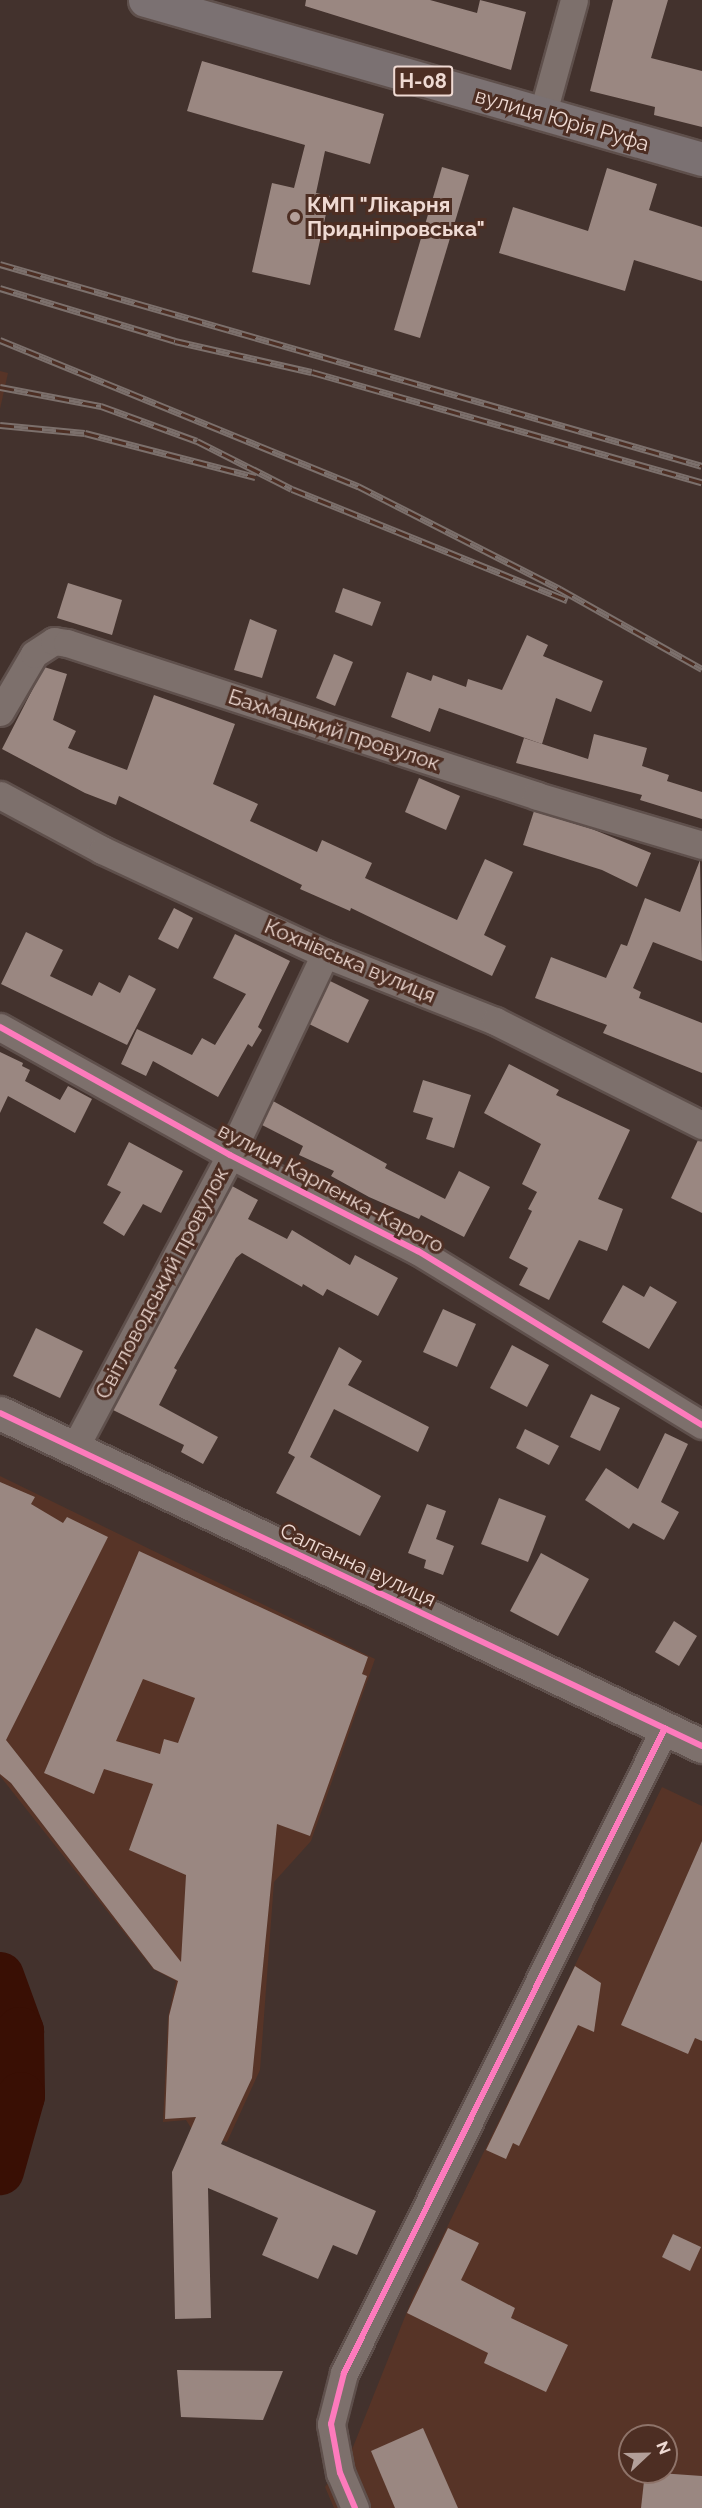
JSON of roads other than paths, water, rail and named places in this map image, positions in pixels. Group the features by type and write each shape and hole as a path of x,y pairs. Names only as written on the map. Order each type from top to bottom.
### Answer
{"main road":[{"name":"вулиця Юрія Руфа","path":"145,0 542,116 702,159"}],"street":[{"path":"542,116 574,0"},
{"name":"Бахмацький провулок","path":"0,712 34,654 54,641 67,643 526,792 702,845"},
{"name":"Кохнівська вулиця","path":"0,795 102,850 325,954 495,1021 702,1125"},
{"name":"Світловодський провулок","path":"74,1449 230,1155 325,954"},
{"name":"вулиця Карпенка-Карого","path":"0,1027 230,1155 428,1257 702,1425"},
{"name":"Салганна вулиця","path":"0,1413 702,1746"},
{"path":"355,2508 340,2473 331,2424 344,2373 665,1728"}],"waterway":[{"path":"0,1976 20,2031 21,2096 0,2171"}],"railway":[{"path":"0,264 702,466"},
{"path":"0,288 175,341 312,372 702,482"},
{"path":"0,340 358,486 560,589 702,669"},
{"path":"0,387 101,406 197,441 292,489 567,600"},
{"path":"0,425 85,433 255,477"}],"place":[{"name":"КМП \"Лікарня Придніпровська\"","path":"295,217"}]}
